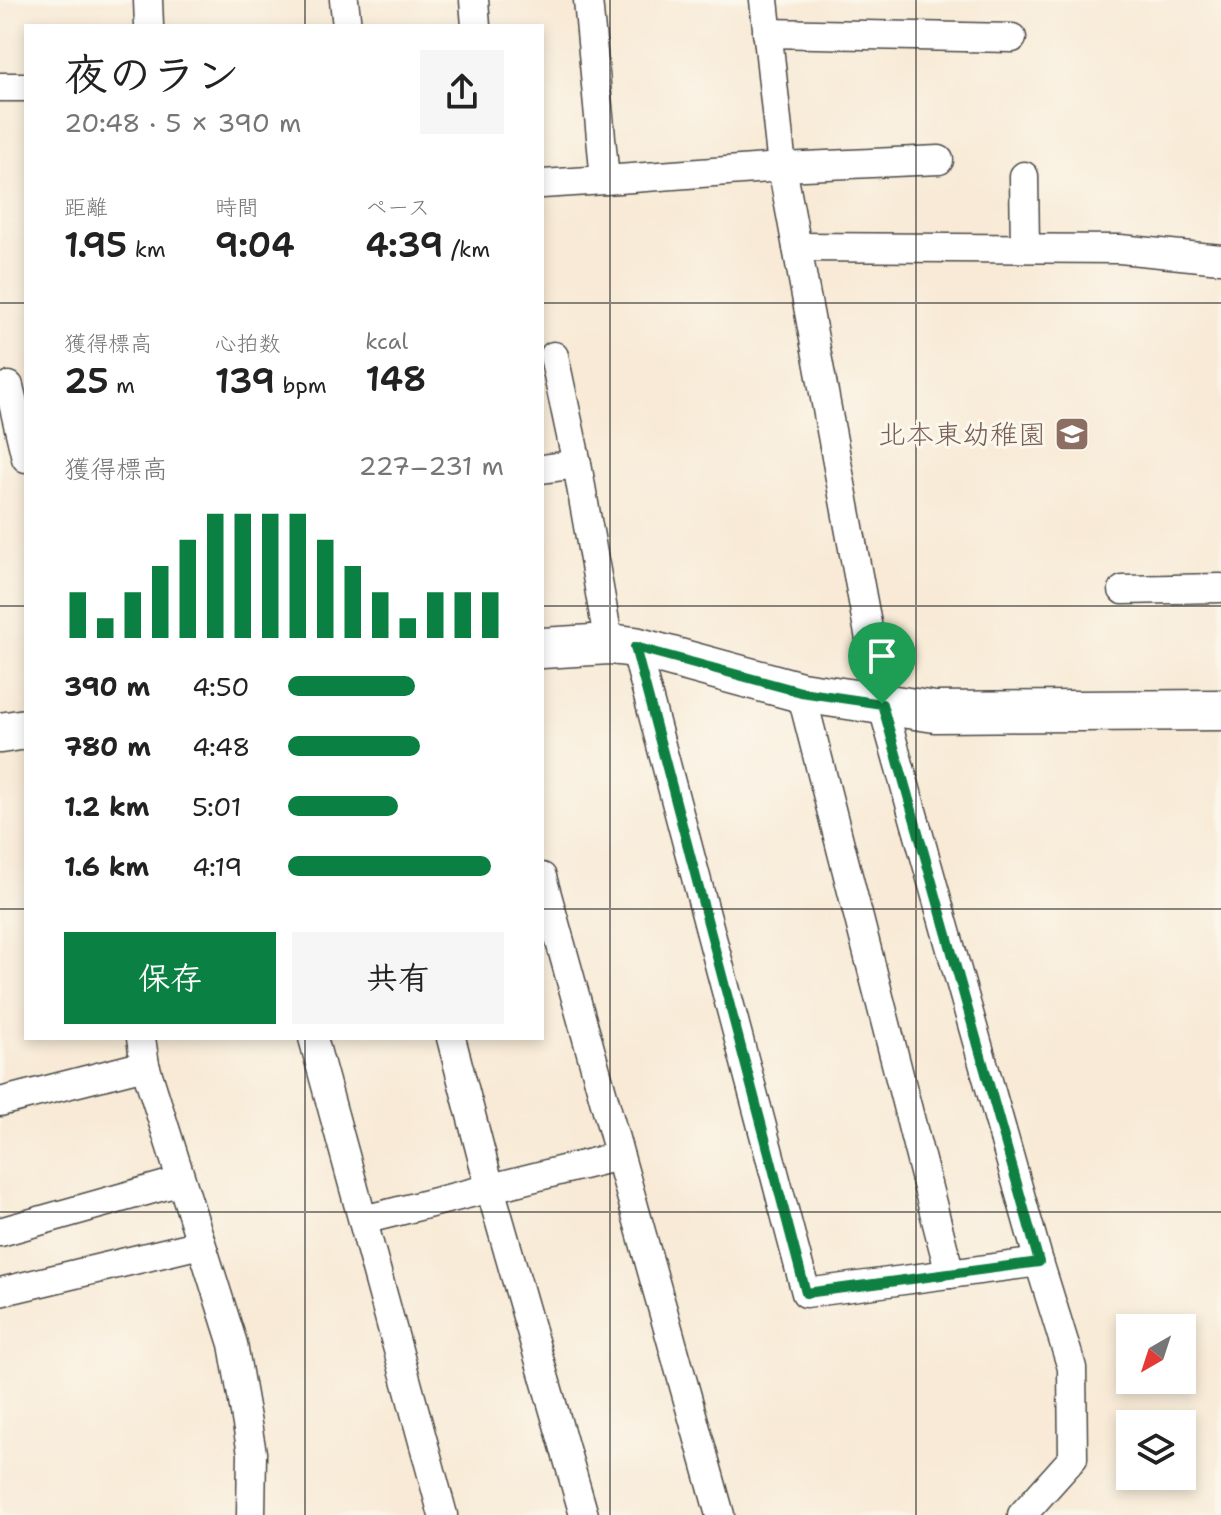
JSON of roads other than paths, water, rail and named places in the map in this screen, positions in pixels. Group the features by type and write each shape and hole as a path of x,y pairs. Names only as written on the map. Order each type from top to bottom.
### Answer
{"street":[{"path":"148,0 149,24"},
{"path":"344,0 347,24"},
{"path":"474,0 476,24"},
{"path":"588,0 605,180"},
{"path":"764,0 782,167 882,704 1039,1262 1072,1368 1073,1458 1022,1515"},
{"path":"767,33 1012,38"},
{"path":"0,87 24,87"},
{"path":"544,184 782,167 939,160"},
{"path":"1024,176 1025,248"},
{"path":"797,247 1120,249 1221,259"},
{"path":"554,356 622,646 806,1293 1039,1262"},
{"path":"12,386 24,448"},
{"path":"544,469 577,464"},
{"path":"1123,590 1221,588"},
{"path":"544,648 622,646 801,692 935,712 1221,710"},
{"path":"801,692 950,1274"},
{"path":"0,733 24,729"},
{"path":"544,884 720,1515"},
{"path":"314,1040 443,1515"},
{"path":"452,1040 490,1188 584,1515"},
{"path":"0,1102 143,1051 233,1344 252,1453 251,1515"},
{"path":"363,1220 619,1156"},
{"path":"0,1232 181,1181"},
{"path":"0,1292 201,1244"}],"place":[{"name":"北本東幼稚園","path":"1072,434"}]}
